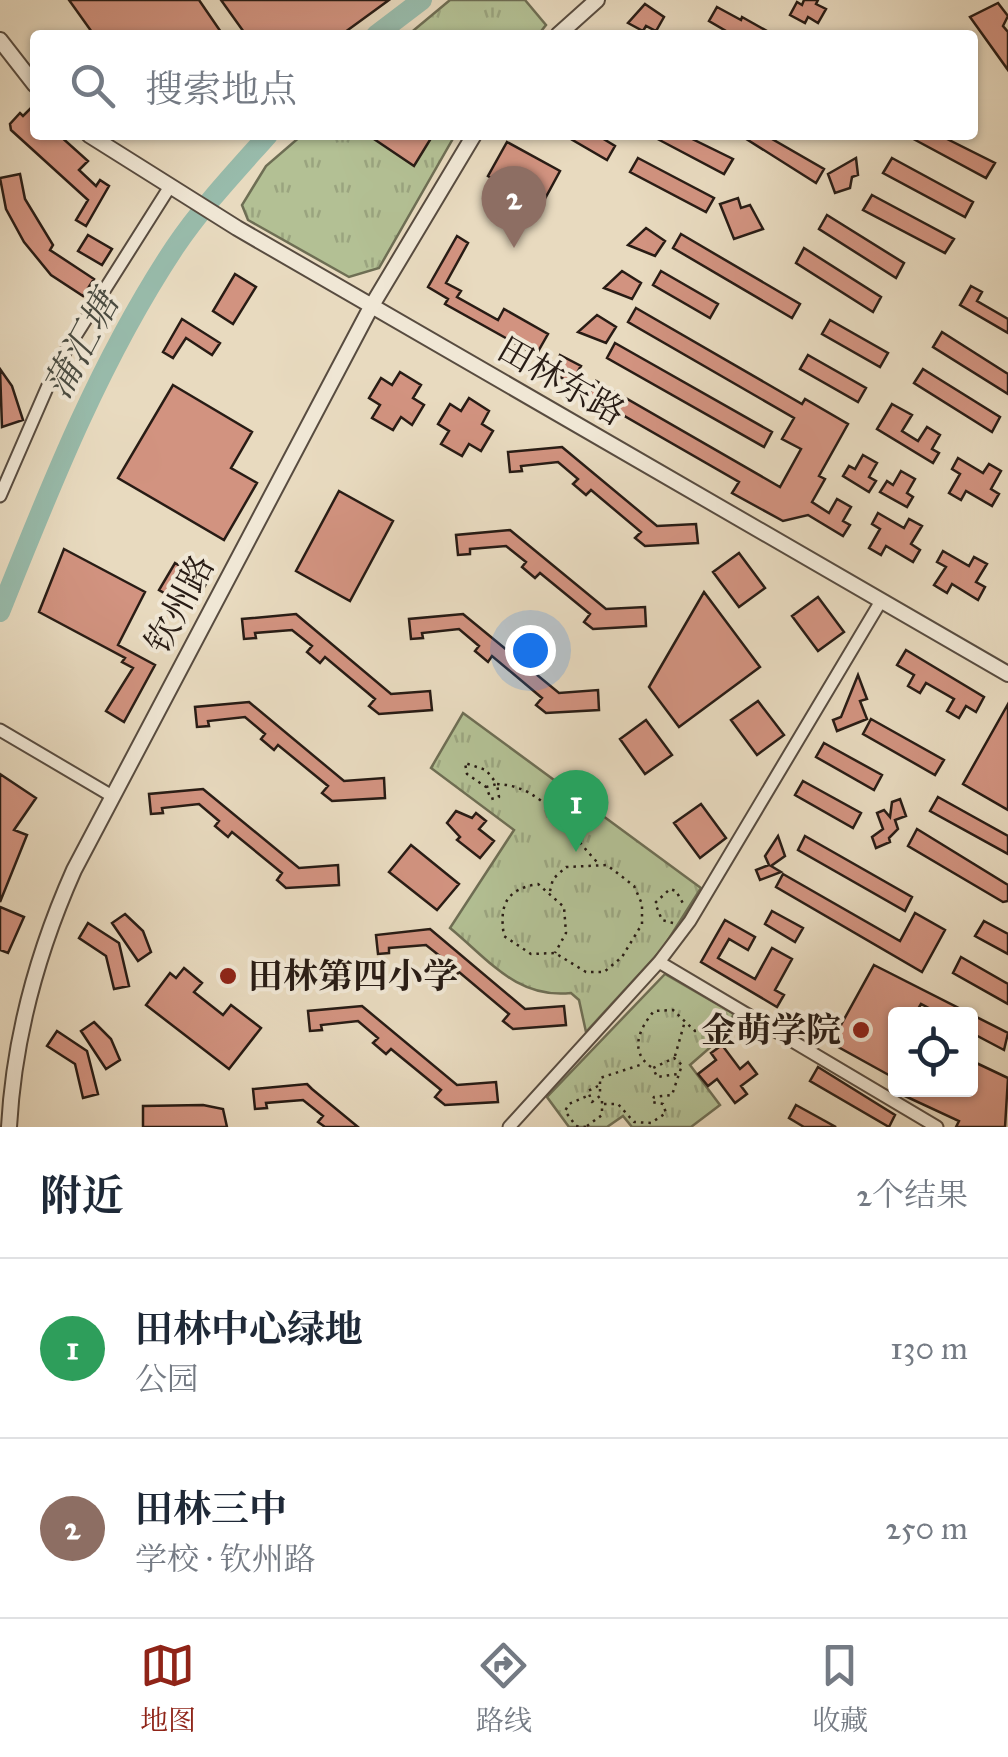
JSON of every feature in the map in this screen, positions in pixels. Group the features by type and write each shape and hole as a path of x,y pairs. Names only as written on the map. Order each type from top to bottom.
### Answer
{"street":[{"path":"564,30 597,0"},
{"path":"0,40 30,79"},
{"name":"田林东路","path":"97,140 174,191 1008,674"},
{"name":"钦州路","path":"9,1127 16,1056 36,965 74,870 371,306 471,140"},
{"path":"0,496 39,397 174,191"},
{"path":"509,1127 659,962 881,601"},
{"path":"0,730 112,796"},
{"path":"659,962 937,1127"}],"path":[{"path":"465,763 486,770 496,784 499,796 492,799 486,787 467,774 465,763"},
{"path":"486,787 520,785 535,792 599,864"},
{"path":"550,891 553,880 566,866 599,864 619,872 634,886 642,904 642,924 634,941 604,972 586,972 555,953 522,950 504,936 504,902 516,888 538,884 550,891 566,914 564,941 555,953"},
{"path":"642,904 655,902 670,889 676,891 685,904 686,920 662,920 655,902"},
{"path":"644,1063 638,1037 654,1011 674,1010 696,1031 709,1030 728,1002"},
{"path":"653,1068 674,1058 686,1020"},
{"path":"604,1104 618,1104 634,1122 651,1124 666,1113 662,1104 652,1102 654,1097 672,1095 682,1066 674,1058"},
{"path":"598,1086 569,1104 565,1112 576,1126 596,1123 604,1104 598,1086 600,1078 644,1063 658,1076 678,1074"},
{"path":"588,1095 592,1102 600,1096"}],"green space":[{"path":"450,0 525,0 546,25 542,30 414,30"},
{"path":"296,140 452,140 379,268 349,277 248,220 242,205 266,166"},
{"path":"463,713 701,888 663,948 586,1032 579,1000 571,993 552,993 519,984 450,928 514,830 431,768"},
{"path":"665,974 734,1014 721,1038 690,1065 720,1105 691,1127 632,1127 623,1116 607,1127 569,1127 547,1097"}],"building":[{"path":"69,0 199,0 220,30 90,30"},
{"path":"221,0 389,0 348,30 242,30"},
{"path":"804,0 818,0 816,4 826,9 818,23 808,17 805,23 790,15 797,2 802,5"},
{"path":"998,3 1008,16 1003,26 1008,32 1008,70 970,17"},
{"path":"645,4 664,17 657,30 646,26 641,30 628,23"},
{"path":"717,7 765,30 724,30 709,21"},
{"path":"30,109 30,140 65,140 88,161 79,170 96,186 100,180 109,186 86,226 76,220 88,200 11,130 10,124 20,113 23,116"},
{"path":"375,140 430,140 414,166"},
{"path":"573,140 605,140 615,146 607,160"},
{"path":"659,140 694,140 733,159 724,174"},
{"path":"748,140 774,140 824,169 816,183"},
{"path":"915,140 949,140 995,163 986,178"},
{"path":"507,142 560,171 541,206 488,176"},
{"path":"638,158 714,198 706,212 630,172"},
{"path":"856,158 858,175 852,177 850,188 835,193 828,174"},
{"path":"892,158 973,202 965,217 883,173"},
{"path":"20,174 25,199 53,245 50,250 94,279 83,296 51,275 24,242 6,209 0,178"},
{"path":"872,195 954,239 945,253 863,210"},
{"path":"738,198 741,208 750,205 763,229 734,239 720,204"},
{"path":"827,215 904,263 896,278 819,229"},
{"path":"646,228 665,241 655,256 628,245"},
{"path":"681,234 800,304 792,318 673,248"},
{"path":"88,235 112,249 102,265 78,251"},
{"path":"457,236 468,243 446,283 461,291 457,297 498,320 504,309 548,334 536,355 445,304 448,299 428,287"},
{"path":"804,248 881,297 873,312 796,263"},
{"path":"622,271 641,283 632,299 604,288"},
{"path":"661,271 718,304 710,318 653,285"},
{"path":"235,274 256,287 233,324 213,311"},
{"path":"971,286 982,292 977,301 1008,319 1008,333 960,305"},
{"path":"636,308 802,404 805,399 848,424 819,476 825,479 812,502 829,513 837,499 851,507 843,521 850,525 843,536 808,515 783,521 732,493 739,482 588,395 596,381 780,487 801,449 782,439 794,418 628,322"},
{"path":"597,315 616,327 606,343 578,332"},
{"path":"182,319 220,343 212,355 186,338 173,358 163,352"},
{"path":"830,320 888,353 880,367 822,334"},
{"path":"942,332 1008,374 1008,394 933,347"},
{"path":"615,343 772,432 764,447 607,358"},
{"path":"560,355 581,366 571,383 544,368 549,360 556,364"},
{"path":"808,355 866,388 858,402 800,369"},
{"path":"0,369 12,386 23,420 2,427"},
{"path":"923,369 1000,417 992,432 914,383"},
{"path":"400,372 421,385 413,398 424,405 412,425 401,417 393,430 372,418 380,405 369,398 381,378 392,385"},
{"path":"173,385 252,432 231,468 257,483 224,540 118,478"},
{"path":"469,398 489,411 482,424 493,431 481,451 469,444 462,456 441,444 449,431 438,424 450,404 461,411"},
{"path":"892,404 912,415 902,431 918,441 927,427 940,435 932,449 939,453 933,463 877,429"},
{"path":"562,447 657,526 696,524 698,543 645,546 635,538 641,532 591,490 586,495 573,484 578,479 558,462 521,466 522,471 510,472 508,452"},
{"path":"863,455 877,463 869,477 876,481 869,492 843,476 849,466 855,469"},
{"path":"958,458 983,473 989,464 1001,471 991,489 999,494 992,506 966,491 961,500 949,493 960,474 952,469"},
{"path":"901,471 915,479 907,493 913,497 907,507 880,492 887,481 893,485"},
{"path":"339,491 393,521 350,601 296,571"},
{"path":"878,513 904,528 909,519 922,526 911,544 920,550 913,562 886,546 881,555 869,548 880,529 872,524"},
{"path":"510,530 606,609 645,607 646,626 593,629 584,622 590,614 540,573 535,578 522,567 526,562 506,546 470,549 470,554 458,555 456,535"},
{"path":"64,549 145,592 118,645 155,665 124,722 106,711 133,668 122,662 125,658 39,612"},
{"path":"943,551 969,566 974,557 987,564 976,582 985,587 978,600 952,584 947,593 934,585 946,567 937,562"},
{"path":"739,553 765,588 739,607 713,572"},
{"path":"175,563 207,582 192,609 159,590"},
{"path":"704,592 760,667 679,727 649,687"},
{"path":"818,597 844,632 818,651 792,616"},
{"path":"296,614 391,694 430,691 432,710 379,714 369,706 375,699 325,657 320,663 307,652 312,646 292,630 255,633 256,638 244,639 242,619"},
{"path":"463,614 559,693 598,690 599,710 546,713 536,705 542,698 492,656 488,662 475,651 479,646 459,629 422,633 423,638 411,639 409,619"},
{"path":"906,650 984,697 976,712 966,706 959,718 947,711 954,699 926,683 920,693 908,686 914,675 897,665"},
{"path":"858,675 867,699 860,701 867,719 837,731 833,720 841,717"},
{"path":"758,701 784,735 757,755 731,720"},
{"path":"249,702 344,781 384,778 385,798 332,801 322,793 328,786 278,745 274,750 261,739 265,734 245,717 208,721 209,726 197,727 195,707"},
{"path":"1008,704 1008,810 963,784"},
{"path":"871,719 944,760 935,775 863,734"},
{"path":"646,720 672,755 645,774 620,739"},
{"path":"824,743 882,775 874,790 816,757"},
{"path":"0,774 36,798 14,830 27,835 0,902"},
{"path":"803,781 861,813 853,828 795,795"},
{"path":"203,789 299,868 338,865 339,885 286,888 277,880 282,873 232,832 228,837 215,826 219,821 199,804 162,808 163,813 151,814 149,794"},
{"path":"938,797 1008,836 1008,854 930,811"},
{"path":"900,799 906,816 895,820 898,829 890,842 876,848 872,837 883,829 877,813 884,810 890,817 892,802"},
{"path":"701,804 726,838 700,858 674,823"},
{"path":"456,811 472,818 476,813 486,821 479,829 494,841 480,858 457,840 460,837 447,823"},
{"path":"917,829 1008,885 1008,901 1003,902 908,846"},
{"path":"778,836 785,856 771,866 781,872 760,880 756,870 769,865 765,856"},
{"path":"805,836 912,897 905,911 798,850"},
{"path":"411,845 459,884 437,910 389,872"},
{"path":"783,874 900,941 915,913 945,930 922,972 776,887"},
{"path":"0,907 24,917 8,953 0,950"},
{"path":"772,911 803,928 795,942 765,924"},
{"path":"125,914 143,931 151,952 138,961 112,923"},
{"path":"725,920 755,937 748,950 729,939 718,958 755,979 772,948 792,959 775,990 784,995 777,1007 701,962"},
{"path":"984,921 1008,934 1008,954 975,936"},
{"path":"88,923 119,943 129,986 114,989 106,956 79,938"},
{"path":"430,929 525,1009 564,1006 566,1025 513,1029 503,1021 509,1014 459,972 454,978 441,967 446,961 426,945 389,948 389,953 378,954 376,935"},
{"path":"961,957 1008,984 1008,1004 953,973"},
{"path":"874,965 957,1007 888,1007 888,1075 831,1043"},
{"path":"184,968 202,983 194,992 223,1015 231,1005 261,1028 229,1069 146,1005 170,973 176,978"},
{"path":"362,1006 457,1085 496,1082 498,1102 445,1105 435,1097 441,1090 391,1049 386,1054 373,1043 378,1038 358,1021 321,1025 322,1030 310,1031 308,1011"},
{"path":"978,1018 1008,1033 1004,1050 978,1036"},
{"path":"94,1022 111,1039 120,1060 106,1069 81,1031"},
{"path":"57,1031 87,1051 98,1094 83,1098 75,1064 47,1046"},
{"path":"722,1045 740,1069 748,1062 757,1074 741,1086 747,1094 735,1103 717,1079 708,1086 698,1074 716,1060 711,1053"},
{"path":"978,1064 1008,1078 1005,1127 956,1127 959,1121 907,1097 978,1097"},
{"path":"818,1067 895,1115 889,1127 810,1081"},
{"path":"307,1084 358,1127 325,1127 318,1122 323,1116 303,1100 266,1103 267,1108 255,1109 253,1089"},
{"path":"203,1105 223,1109 227,1127 143,1127 143,1106"},
{"path":"796,1105 836,1127 804,1127 789,1118"}],"waterway":[{"name":"蒲汇塘","path":"383,30 422,0"},
{"name":"蒲汇塘","path":"0,612 58,471 123,334 185,232 264,140"}],"place":[{"name":"田林三中","path":"514,248"},
{"name":"田林中心绿地","path":"576,852"},
{"name":"田林第四小学","path":"228,976"},
{"name":"金萌学院","path":"861,1030"}]}
